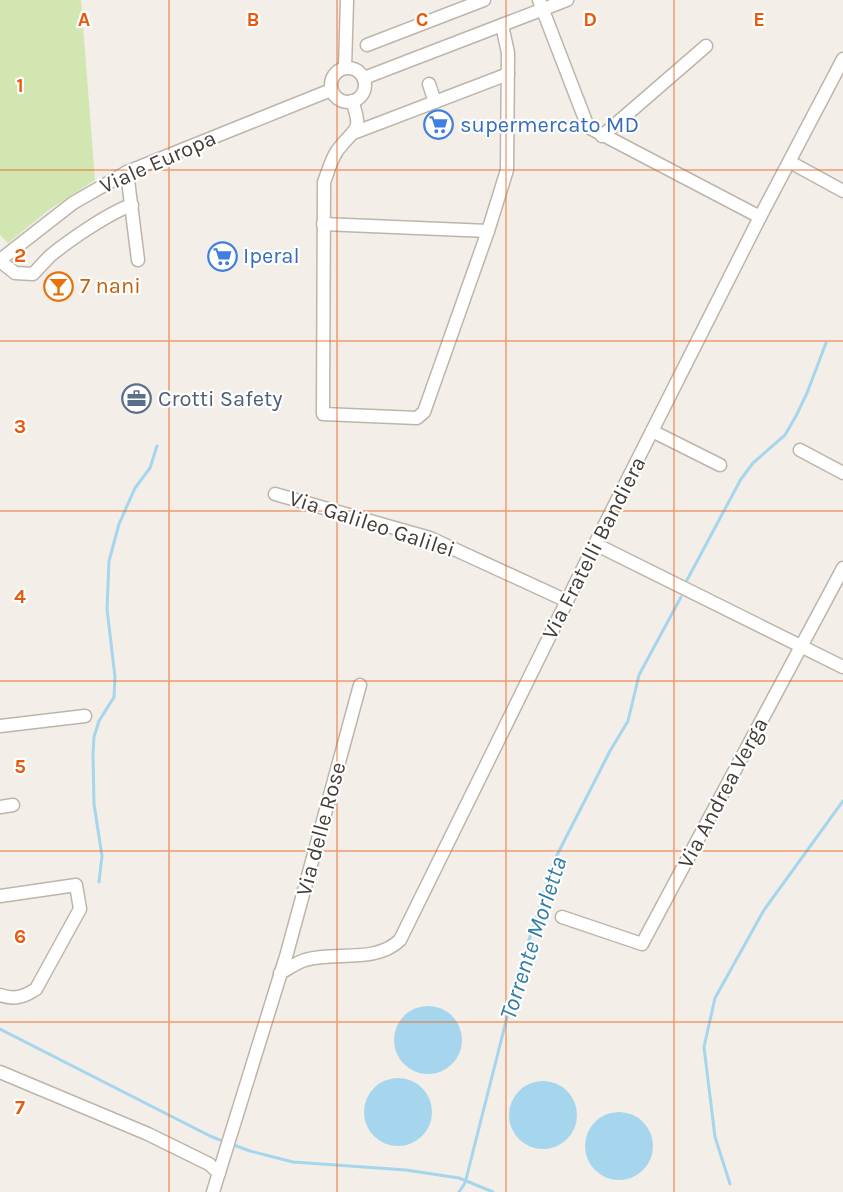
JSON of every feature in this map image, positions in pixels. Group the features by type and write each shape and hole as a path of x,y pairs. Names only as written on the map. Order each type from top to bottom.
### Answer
{"street":[{"path":"345,68 347,0"},
{"path":"367,45 484,0"},
{"path":"364,78 502,25 541,5 567,0"},
{"path":"541,5 588,128 760,217"},
{"path":"502,25 508,53 508,74 507,170 489,231 424,412 417,418 323,414 324,182 338,151 356,132 508,74"},
{"path":"602,136 706,46"},
{"name":"Via Fratelli Bandiera","path":"280,973 305,960 369,954 394,946 400,940 595,544 760,217 843,59"},
{"path":"345,68 356,70 364,78 365,84 361,95 352,101 337,98 331,90 332,78 337,71 345,68"},
{"path":"429,84 435,102"},
{"name":"Viale Europa","path":"0,260 73,203 127,171 331,90"},
{"path":"352,101 358,119 356,132"},
{"path":"790,162 843,191"},
{"path":"127,171 138,260"},
{"path":"0,260 15,273 33,274 50,256 83,233 123,208 132,205"},
{"path":"323,224 489,231"},
{"path":"652,431 720,465"},
{"path":"800,450 843,473"},
{"name":"Via Galileo Galilei","path":"275,494 430,538 567,601"},
{"path":"595,544 843,667"},
{"name":"Via Andrea Verga","path":"562,918 642,944 843,568"},
{"name":"Via delle Rose","path":"213,1192 280,973 360,685"},
{"path":"0,726 85,716"},
{"path":"0,807 13,805"},
{"path":"0,896 76,885 80,909 36,989 24,997 7,998 0,995"},
{"path":"0,1072 148,1134 209,1164 219,1173"}],"green space":[{"path":"0,0 81,0 95,180 50,209 8,243 0,235"}],"water":[{"path":"428,1006 441,1009 452,1016 459,1027 462,1040 459,1053 452,1064 441,1071 428,1074 415,1071 404,1064 397,1053 394,1040 397,1027 404,1016 415,1009"},
{"path":"398,1078 411,1081 422,1088 429,1099 432,1112 429,1125 422,1136 411,1143 398,1146 385,1143 374,1136 367,1125 364,1112 367,1099 374,1088 385,1081"},
{"path":"543,1081 556,1084 567,1091 574,1102 577,1115 574,1128 567,1139 556,1146 543,1149 530,1146 519,1139 512,1128 509,1115 512,1102 519,1091 530,1084"},
{"path":"619,1112 632,1115 643,1122 650,1133 653,1146 650,1159 643,1170 632,1177 619,1180 606,1177 595,1170 588,1159 585,1146 588,1133 595,1122 606,1115"}],"waterway":[{"name":"Torrente Morletta","path":"687,580 741,479 753,463 785,435 807,393 826,343"},
{"path":"99,882 102,856 94,804 93,754 94,737 99,721 114,697 115,677 107,609 109,561 119,524 135,488 150,468 157,446"},
{"name":"Torrente Morletta","path":"459,1192 465,1183 517,978 554,861 610,751 628,721 639,675 681,597"},
{"path":"730,1184 715,1137 704,1047 715,998 764,910 843,801"},
{"path":"0,1029 225,1142"},
{"path":"231,1144 293,1162 406,1170 459,1178 493,1192"}],"place":[{"name":"supermercato MD","path":"439,125"},
{"name":"Iperal","path":"222,256"},
{"name":"7 nani","path":"59,286"},
{"name":"Crotti Safety","path":"137,399"}]}
